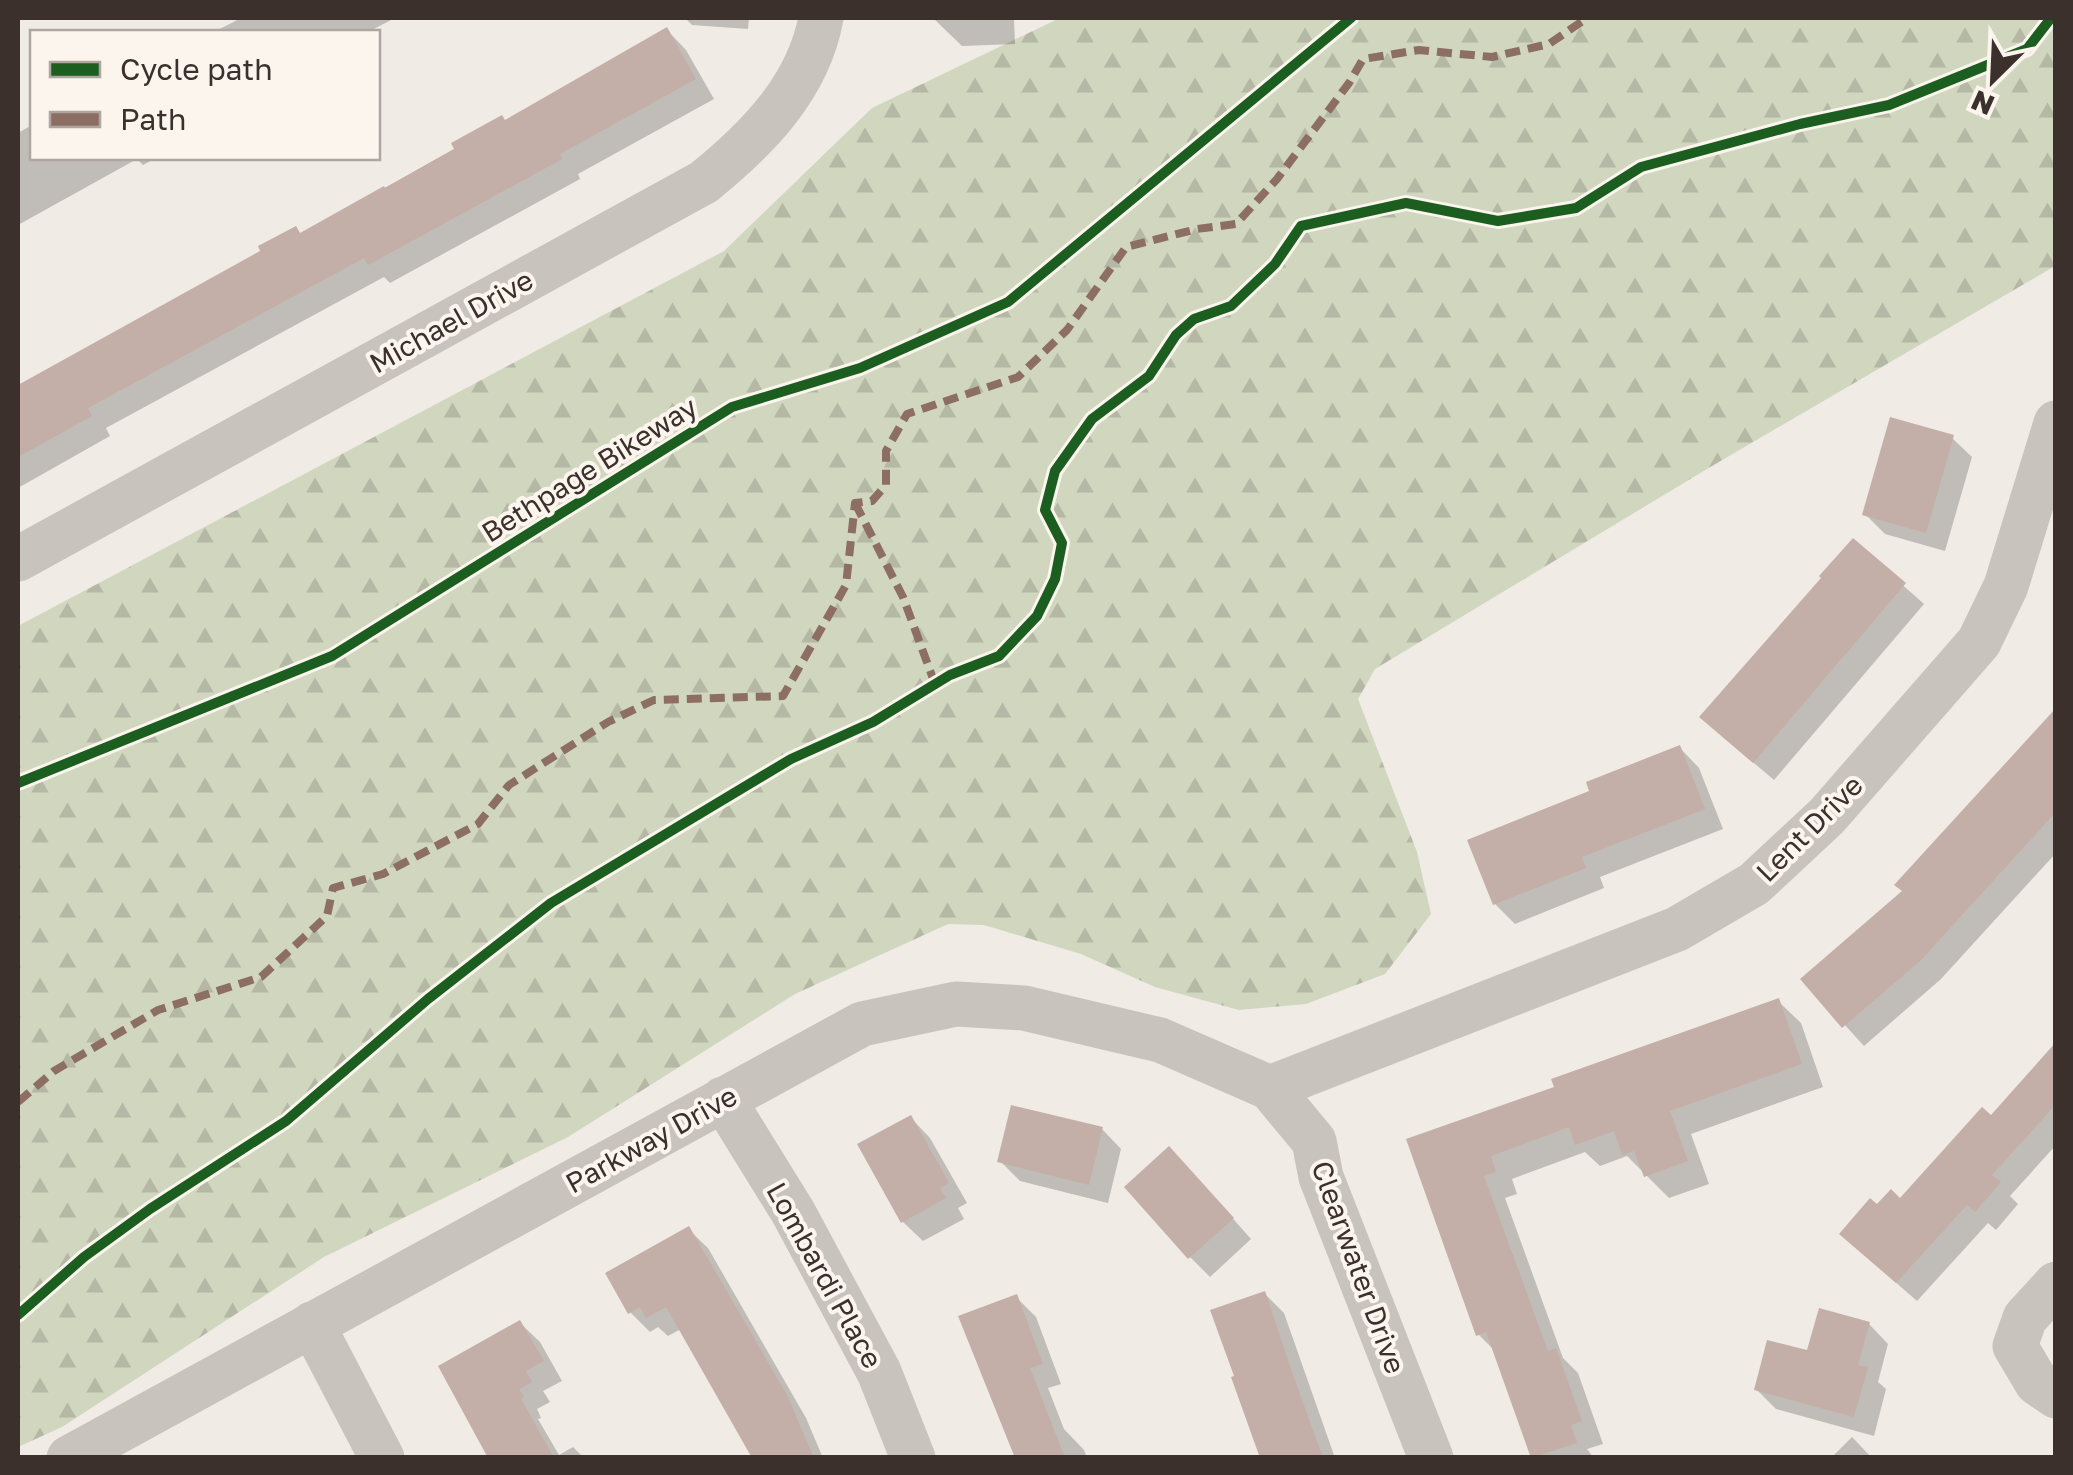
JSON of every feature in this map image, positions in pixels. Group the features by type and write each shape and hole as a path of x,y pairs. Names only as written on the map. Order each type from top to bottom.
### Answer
{"street":[{"name":"Michael Drive","path":"18,559 704,182 744,150 786,102 818,32 820,18"},
{"name":"Lent Drive","path":"1270,1088 1677,929 1754,884 1827,816 1980,642 2006,586 2056,423"},
{"name":"Parkway Drive","path":"68,1458 862,1024 956,1004 1024,1008 1160,1040 1270,1088"},
{"name":"Clearwater Drive","path":"1270,1088 1314,1141 1321,1178 1431,1458"},
{"name":"Lombardi Place","path":"723,1099 792,1212 871,1356 914,1458"},
{"path":"2046,1390 2015,1346 2025,1318 2056,1284"},
{"path":"312,1324 382,1458"}],"green space":[{"path":"1060,18 2055,18 2055,266 1375,669 1358,699 1417,852 1431,914 1385,974 1306,1004 1239,1010 1155,987 1081,954 984,925 948,924 795,994 568,1137 324,1257 62,1427 18,1447 18,626 724,251 872,108"}],"building":[{"path":"667,27 696,79 560,154 562,159 368,265 364,258 88,408 92,416 18,457 18,385 260,251 258,246 296,226 300,233 385,188 454,149 451,143 502,115 505,120"},
{"path":"1890,417 1954,435 1926,533 1862,515"},
{"path":"1853,538 1906,583 1753,763 1699,717"},
{"path":"2056,708 2056,812 1921,960 1842,1028 1800,979 1902,891 1894,885"},
{"path":"1680,745 1705,809 1582,857 1586,868 1493,905 1467,840 1589,791 1586,782"},
{"path":"1779,998 1802,1064 1670,1111 1688,1161 1644,1177 1634,1151 1622,1155 1614,1131 1575,1145 1569,1127 1491,1156 1496,1172 1484,1176 1548,1351 1556,1348 1582,1421 1571,1425 1577,1443 1531,1458 1486,1332 1476,1336 1406,1139 1554,1087 1551,1079"},
{"path":"2056,1042 2056,1104 1992,1175 2001,1182 1975,1212 1967,1205 1896,1283 1839,1234 1870,1198 1877,1204 1891,1189 1900,1198 1982,1107 1991,1115"},
{"path":"1011,1105 1103,1127 1089,1185 997,1162"},
{"path":"911,1115 949,1183 940,1188 946,1198 901,1223 857,1144"},
{"path":"1169,1146 1234,1218 1188,1259 1124,1187"},
{"path":"689,1226 787,1395 814,1458 752,1458 666,1307 646,1318 640,1307 628,1314 605,1273"},
{"path":"1265,1291 1323,1458 1260,1458 1231,1377 1234,1376 1210,1310"},
{"path":"1017,1294 1043,1364 1030,1368 1065,1458 1015,1458 958,1316"},
{"path":"1819,1308 1870,1322 1858,1365 1868,1367 1854,1417 1754,1390 1767,1340 1807,1350"},
{"path":"520,1320 544,1361 526,1371 532,1382 519,1389 524,1397 521,1399 554,1458 488,1458 438,1366"}],"marked path":[{"path":"18,1102 54,1071 158,1010 261,977 327,916 333,888 383,874 478,824 509,785 608,722 654,700 783,696 846,585 855,503 872,501 886,485 886,451 907,414 1018,377 1067,330 1126,247 1197,229 1236,224 1277,179 1363,59 1419,50 1492,57 1549,44 1587,18"},
{"path":"855,503 903,597 935,684"}],"cycle path":[{"name":"Bethpage Bikeway","path":"18,783 332,656 732,407 860,368 1008,302 1351,18"},
{"path":"18,1315 84,1257 150,1209 286,1121 428,999 551,903 791,759 873,722 950,675 999,656 1037,616 1055,579 1062,543 1045,510 1055,471 1092,419 1149,376 1176,335 1194,319 1231,306 1275,264 1301,226 1406,203 1498,221 1576,208 1641,167 1800,124 1889,105 2027,49 2051,18"}]}
